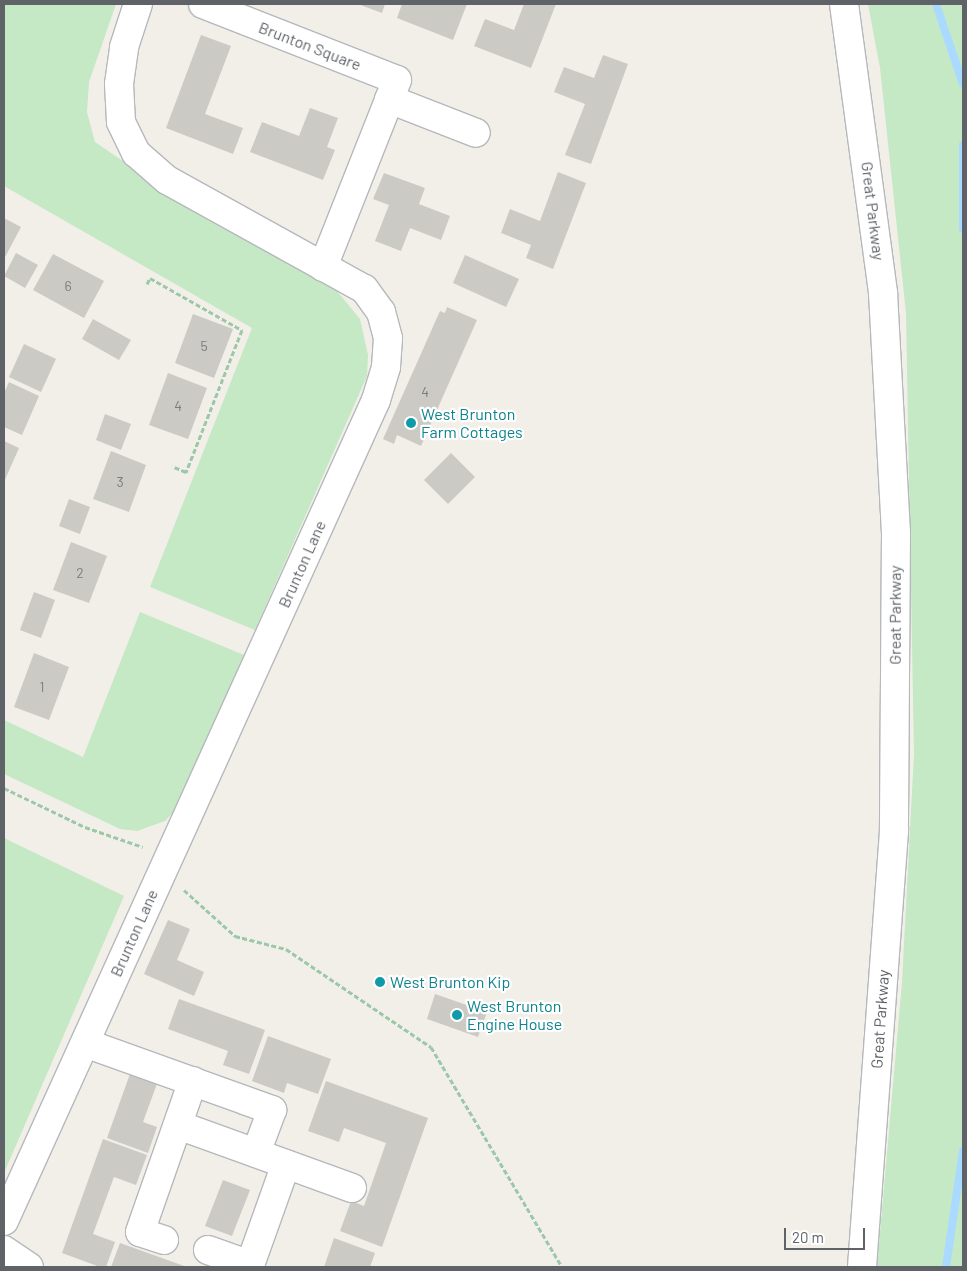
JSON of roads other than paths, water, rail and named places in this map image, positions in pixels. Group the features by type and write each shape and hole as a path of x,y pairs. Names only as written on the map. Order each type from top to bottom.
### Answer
{"street":[{"name":"Brunton Lane","path":"4,1221 376,400 386,367 388,338 381,312 364,289 167,180 136,153 121,122 119,84 124,47 138,4"},
{"name":"Brunton Square","path":"204,4 397,80 323,267"},
{"name":"Great Parkway","path":"844,4 883,293 896,533 894,831 862,1267"},
{"path":"389,99 476,133"},
{"path":"85,1042 272,1110 256,1153"},
{"path":"164,1240 140,1232 193,1082"},
{"path":"178,1125 352,1188"},
{"path":"208,1250 250,1265 286,1164"},
{"name":"Great Parkway","path":"858,1267 865,1228"},
{"path":"4,1250 29,1267"}],"waterway":[{"path":"936,4 963,84"},
{"path":"963,145 963,229"},
{"path":"946,1267 963,1151"}],"place":[{"name":"West Brunton Farm Cottages","path":"411,423"},
{"name":"West Brunton Kip","path":"380,982"},
{"name":"West Brunton Engine House","path":"457,1015"}]}
